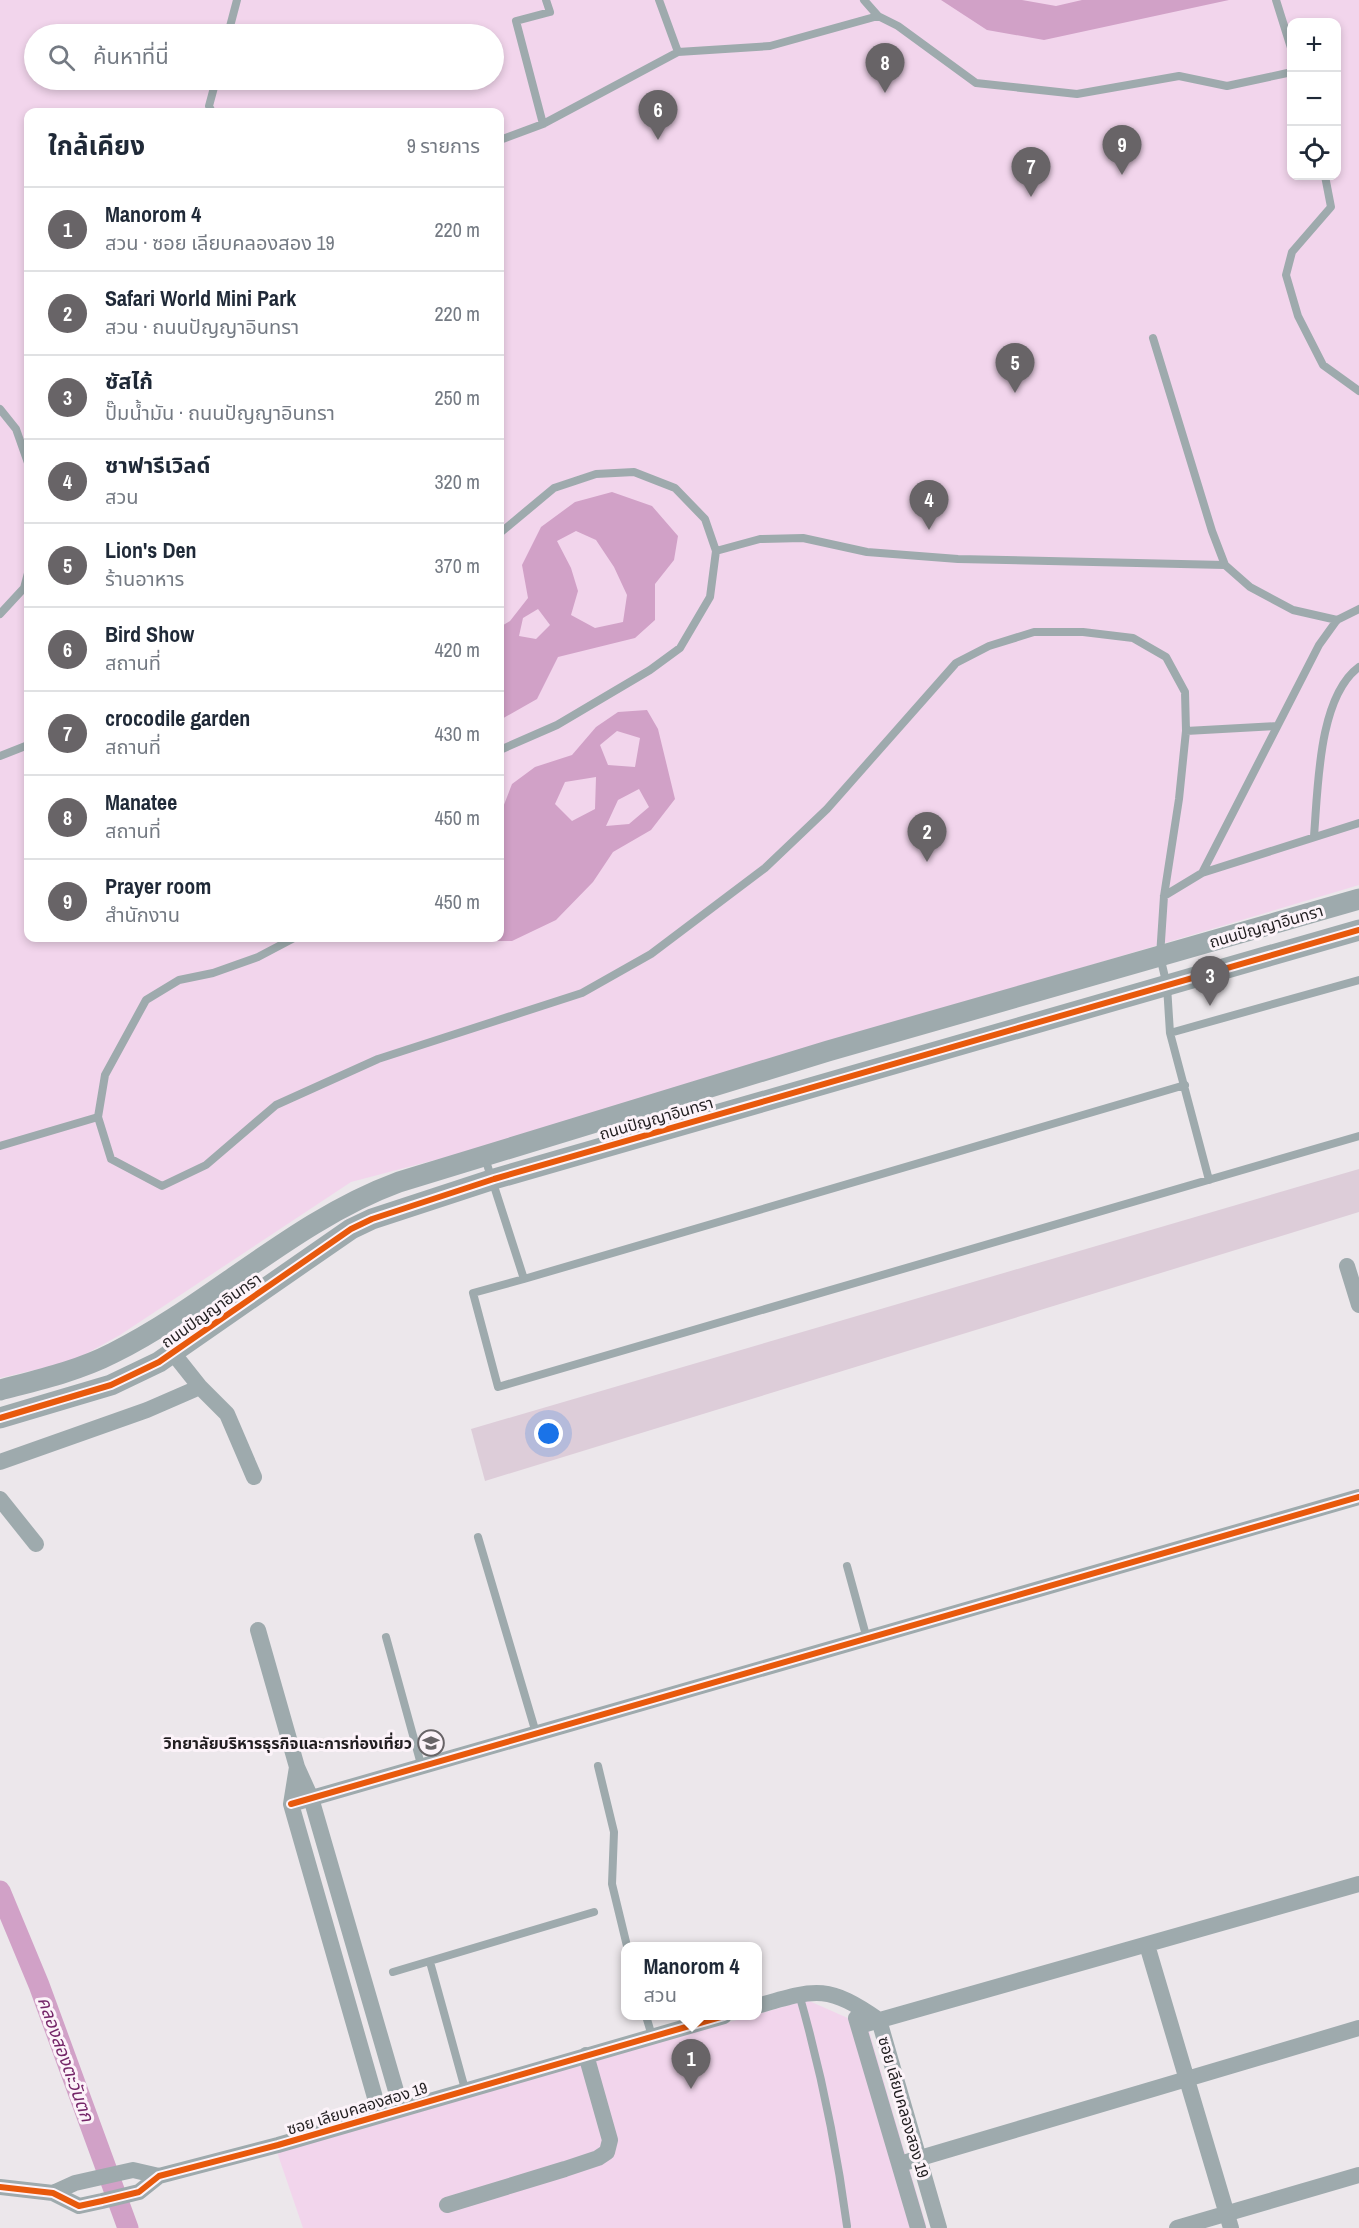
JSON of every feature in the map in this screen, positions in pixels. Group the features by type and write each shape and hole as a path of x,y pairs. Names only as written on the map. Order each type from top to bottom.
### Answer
{"street":[{"name":"ถนนปัญญาอินทรา","path":"0,1390 68,1372 112,1354 153,1330 302,1230 359,1197 484,1155 828,1051 1359,899"},
{"name":"ถนนปัญญาอินทรา","path":"0,1418 111,1385 173,1353 351,1229 372,1219 494,1179 1359,930"},
{"path":"1347,1266 1359,1305"},
{"path":"173,1353 200,1387 227,1413 254,1477"},
{"path":"0,1462 147,1410 200,1387"},
{"path":"291,1804 1359,1497"},
{"path":"0,1499 36,1544"},
{"path":"258,1630 297,1767 312,1798 401,2108"},
{"path":"297,1767 291,1804 380,2115"},
{"path":"859,2026 1359,1884"},
{"path":"1146,1946 1229,2221"},
{"name":"ซอย เลียบคลองสอง 19","path":"762,2005 799,1994 821,1992 849,2000 879,2020 939,2228"},
{"name":"ซอย เลียบคลองสอง 19","path":"849,2000 859,2026 918,2228"},
{"name":"ซอย เลียบคลองสอง 19","path":"0,2187 53,2193 79,2205 139,2192 159,2176 278,2145 710,2020"},
{"path":"900,2164 1359,2028"},
{"path":"447,2205 565,2169 598,2158 607,2152 610,2140 586,2055"},
{"name":"ซอย เลียบคลองสอง 19","path":"53,2193 75,2183 133,2170 159,2176"},
{"path":"1177,2228 1229,2221 1359,2175"}],"lane":[{"path":"231,24 237,0"},
{"path":"543,124 516,21 550,12 546,0"},
{"path":"659,0 678,52"},
{"path":"864,0 878,16 898,26 976,83 1077,94 1179,76 1227,86 1287,73"},
{"path":"1276,0 1287,35"},
{"path":"504,139 543,124 678,52 770,46 878,16"},
{"path":"210,108 213,90"},
{"path":"1326,180 1331,207 1292,252 1286,275 1298,316 1323,365 1359,391"},
{"path":"1153,338 1212,531 1225,565 1250,587 1293,610 1337,620"},
{"path":"0,410 16,429 24,452"},
{"path":"504,530 554,488 596,474 634,472 675,488 705,519 716,551 710,597 680,648 650,670 557,725 504,748"},
{"path":"716,551 760,539 803,538 867,552 958,559 1225,565"},
{"path":"0,614 24,588"},
{"path":"1203,873 1318,645 1337,620 1359,609"},
{"path":"286,942 258,957 213,973 179,980 146,1000 105,1075 98,1117 111,1159 162,1186 206,1165 276,1105 378,1059 582,993 651,954 765,868 827,809 956,663 989,646 1034,632 1083,632 1133,638 1166,657 1185,692 1186,730 1179,799 1164,896 1160,956 1167,986 1170,1033 1209,1180"},
{"path":"1314,836 1324,729 1345,681 1359,667"},
{"path":"1186,730 1277,726"},
{"path":"0,756 24,747"},
{"path":"1164,896 1203,873 1359,823"},
{"path":"1170,1033 1359,980"},
{"path":"1185,1085 473,1293 498,1388 1359,1136"},
{"path":"0,1146 98,1117"},
{"path":"484,1155 494,1179 524,1279"},
{"path":"478,1537 536,1733"},
{"path":"847,1566 867,1639"},
{"path":"386,1637 422,1767"},
{"path":"598,1766 614,1832 612,1884 626,1942"},
{"path":"393,1972 594,1912"},
{"path":"430,1962 465,2089"},
{"path":"799,1994 822,2074 837,2150 847,2226"},
{"path":"647,2020 652,2036"}],"shaded area":[{"path":"0,0 1359,0 1359,885 473,1150 351,1182 120,1335 73,1361 0,1378"},
{"path":"941,0 1022,0 1056,6 1082,0 1229,0 1044,40 987,30"},
{"path":"612,492 652,506 678,536 674,560 655,584 655,620 635,638 558,657 537,699 504,718 504,625 510,621 528,598 522,565 541,527 575,502","holes":["576,531 596,540 614,567 627,595 623,622 595,628 571,615 578,591 571,568 557,541","538,609 550,625 536,639 519,636 523,618"]},
{"path":"647,710 658,729 675,799 651,830 613,852 593,882 556,920 512,941 504,941 504,805 512,784 535,767 572,755 596,727 618,712","holes":["617,731 640,738 635,767 608,765 600,745","596,777 595,809 572,821 555,804 565,782","639,789 649,807 629,824 606,826 618,800"]},
{"path":"807,2000 868,2027 927,2228 303,2228 277,2152 737,2020 762,2020 762,2013"}],"building":[{"path":"1359,1169 1359,1212 485,1481 471,1429"}],"waterway":[{"name":"คลองสองตะวันตก","path":"0,1891 39,1985 128,2228"}],"cycle path":[{"path":"0,1418 111,1385 159,1362 351,1229 372,1219 494,1179 1359,930"},
{"path":"291,1804 1359,1497"},
{"path":"0,2187 53,2193 79,2206 102,2201 139,2192 159,2176 278,2145 710,2020"}],"place":[{"name":"Manatee","path":"885,93"},
{"name":"Bird Show","path":"658,140"},
{"name":"Prayer room","path":"1122,175"},
{"name":"crocodile garden","path":"1031,197"},
{"name":"Lion's Den","path":"1015,393"},
{"name":"ซาฟารีเวิลด์","path":"929,530"},
{"name":"Safari World Mini Park","path":"927,862"},
{"name":"ซัสไก้","path":"1210,1006"},
{"name":"วิทยาลัยบริหารธุรกิจและการท่องเที่ยว","path":"431,1743"},
{"name":"Manorom 4","path":"691,2089"}]}
